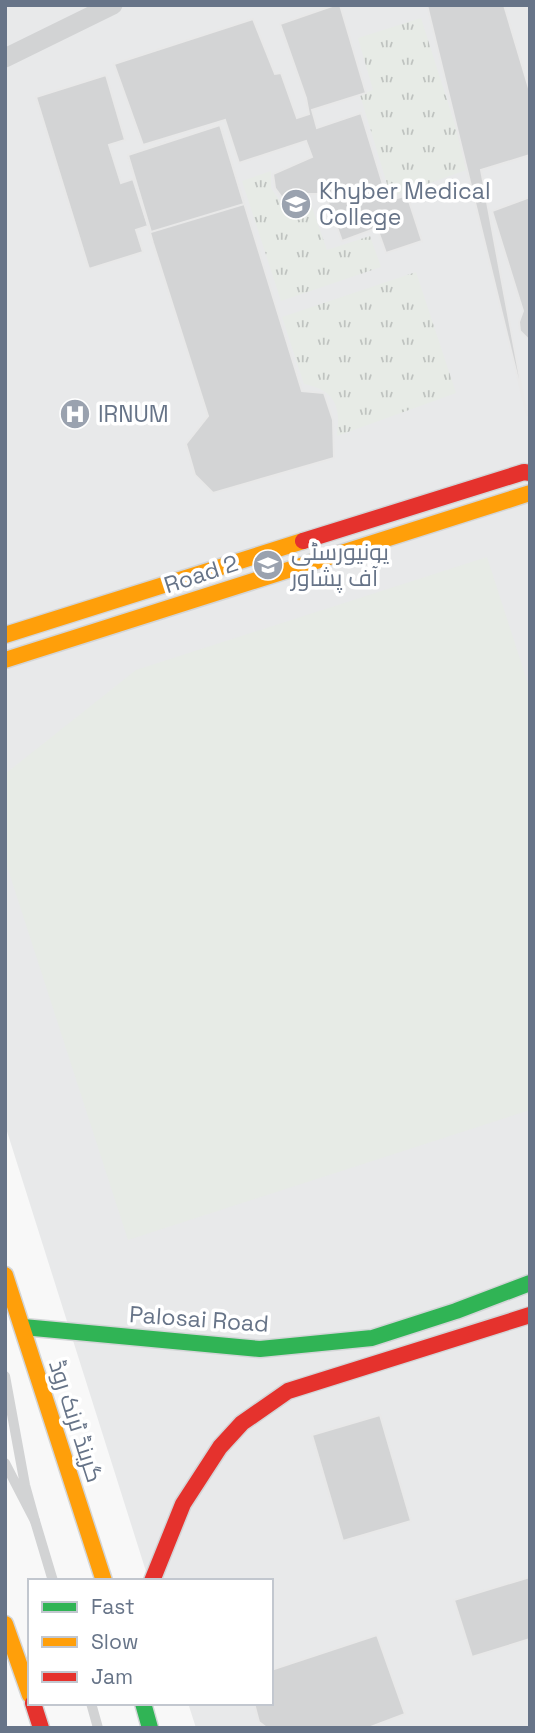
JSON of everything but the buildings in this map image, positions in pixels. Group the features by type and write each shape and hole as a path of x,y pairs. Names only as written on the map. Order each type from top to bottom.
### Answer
{"main road":[{"name":"Road 2","path":"5,635 527,472"},
{"name":"Road 2","path":"5,660 530,493"},
{"name":"گرینڈ ٹرنک روڈ","path":"5,1275 103,1579"},
{"name":"Palosai Road","path":"23,1327 260,1349 372,1338 456,1311 530,1283"},
{"path":"456,1311 464,1337"},
{"path":"153,1579 183,1504 220,1447 242,1423 289,1391 530,1315"},
{"path":"5,1624 28,1689"},
{"path":"34,1705 41,1728"},
{"path":"144,1705 150,1728"}],"street":[{"path":"5,58 113,5"}],"lane":[{"path":"527,472 530,493"},
{"path":"5,1376 25,1485 52,1579"},
{"path":"5,1463 35,1521"},
{"path":"92,1705 98,1728"}],"shaded area":[{"name":"یونیورسٹی آف پشاور","path":"5,5 530,5 530,1728 196,1728 189,1705 273,1705 273,1579 148,1579 5,1125"}],"green space":[{"path":"421,18 469,169 391,197 360,95 373,90 358,38"},
{"path":"271,171 271,188 281,203 309,199 327,250 370,236 381,267 281,301 242,181"},
{"path":"416,272 456,393 337,436 338,416 334,401 323,390 304,384 282,317"},
{"path":"487,557 530,690 530,1110 128,1240 5,860 5,774 136,670"}],"traffic: fast":[{"path":"23,1327 260,1349 372,1338 456,1311 530,1283"},
{"path":"144,1705 150,1728"}],"traffic: slow":[{"path":"5,660 530,493"},
{"path":"5,635 303,541"},
{"path":"5,1275 103,1579"},
{"path":"5,1624 28,1689"}],"traffic: jam":[{"path":"303,541 524,472 530,473"},
{"path":"153,1579 183,1504 220,1447 242,1423 288,1391 530,1315"},
{"path":"34,1705 41,1728"}],"place":[{"name":"Khyber Medical College","path":"296,204"},
{"name":"IRNUM","path":"75,414"},
{"name":"یونیورسٹی آف پشاور","path":"268,565"}]}
